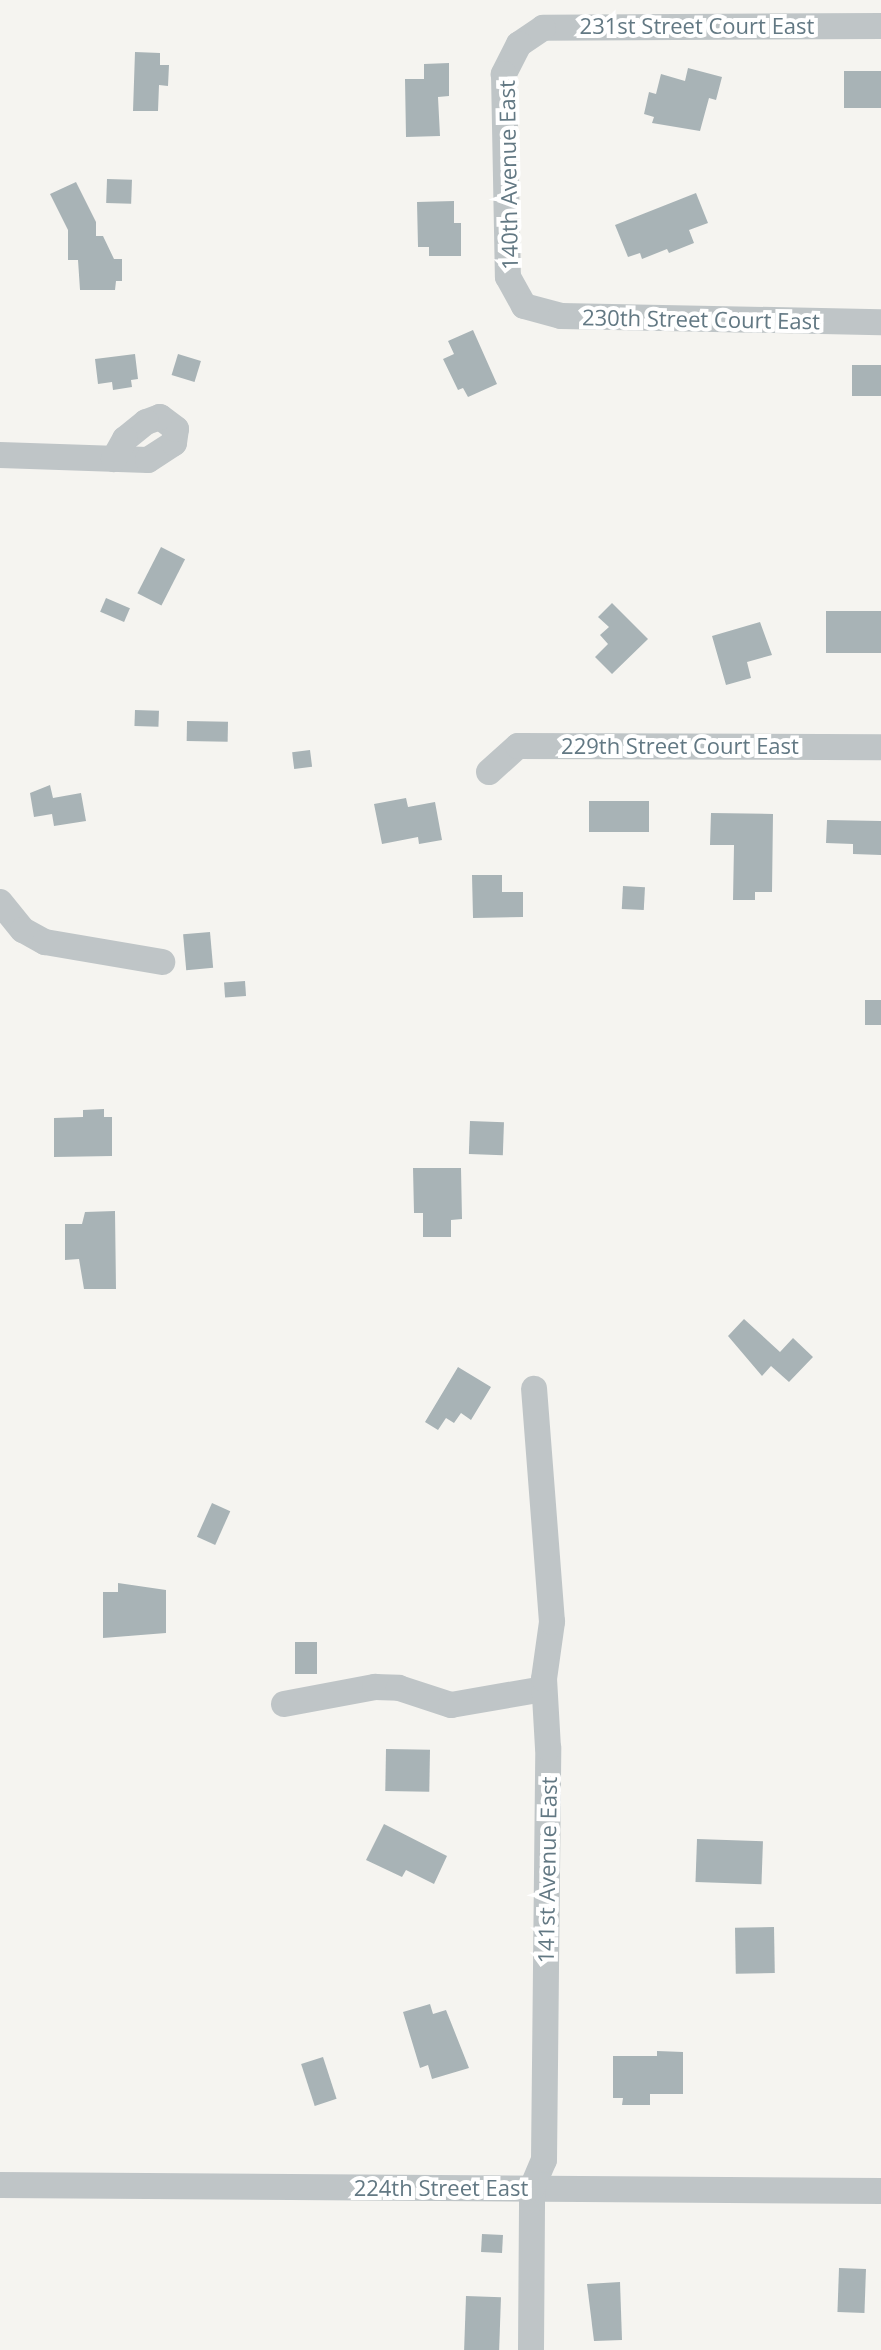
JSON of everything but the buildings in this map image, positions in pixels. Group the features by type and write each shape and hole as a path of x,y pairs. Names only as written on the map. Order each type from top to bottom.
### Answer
{"street":[{"name":"231st Street Court East","path":"519,44 529,32 566,27 881,26"},
{"name":"140th Avenue East","path":"519,44 508,60 504,90 508,277 524,306"},
{"name":"230th Street Court East","path":"524,306 561,316 881,322"},
{"path":"0,455 114,459 148,460 174,443 176,429 169,419 146,422 125,439 114,459"},
{"name":"229th Street Court East","path":"489,772 518,746 881,747"},
{"path":"0,902 23,930 45,942 162,962"},
{"name":"141st Avenue East","path":"531,2350 532,2188 544,2160 544,1689 552,1622 534,1389"},
{"path":"284,1704 375,1687 399,1688 451,1705 544,1689"},
{"name":"224th Street East","path":"0,2185 881,2191"}]}
